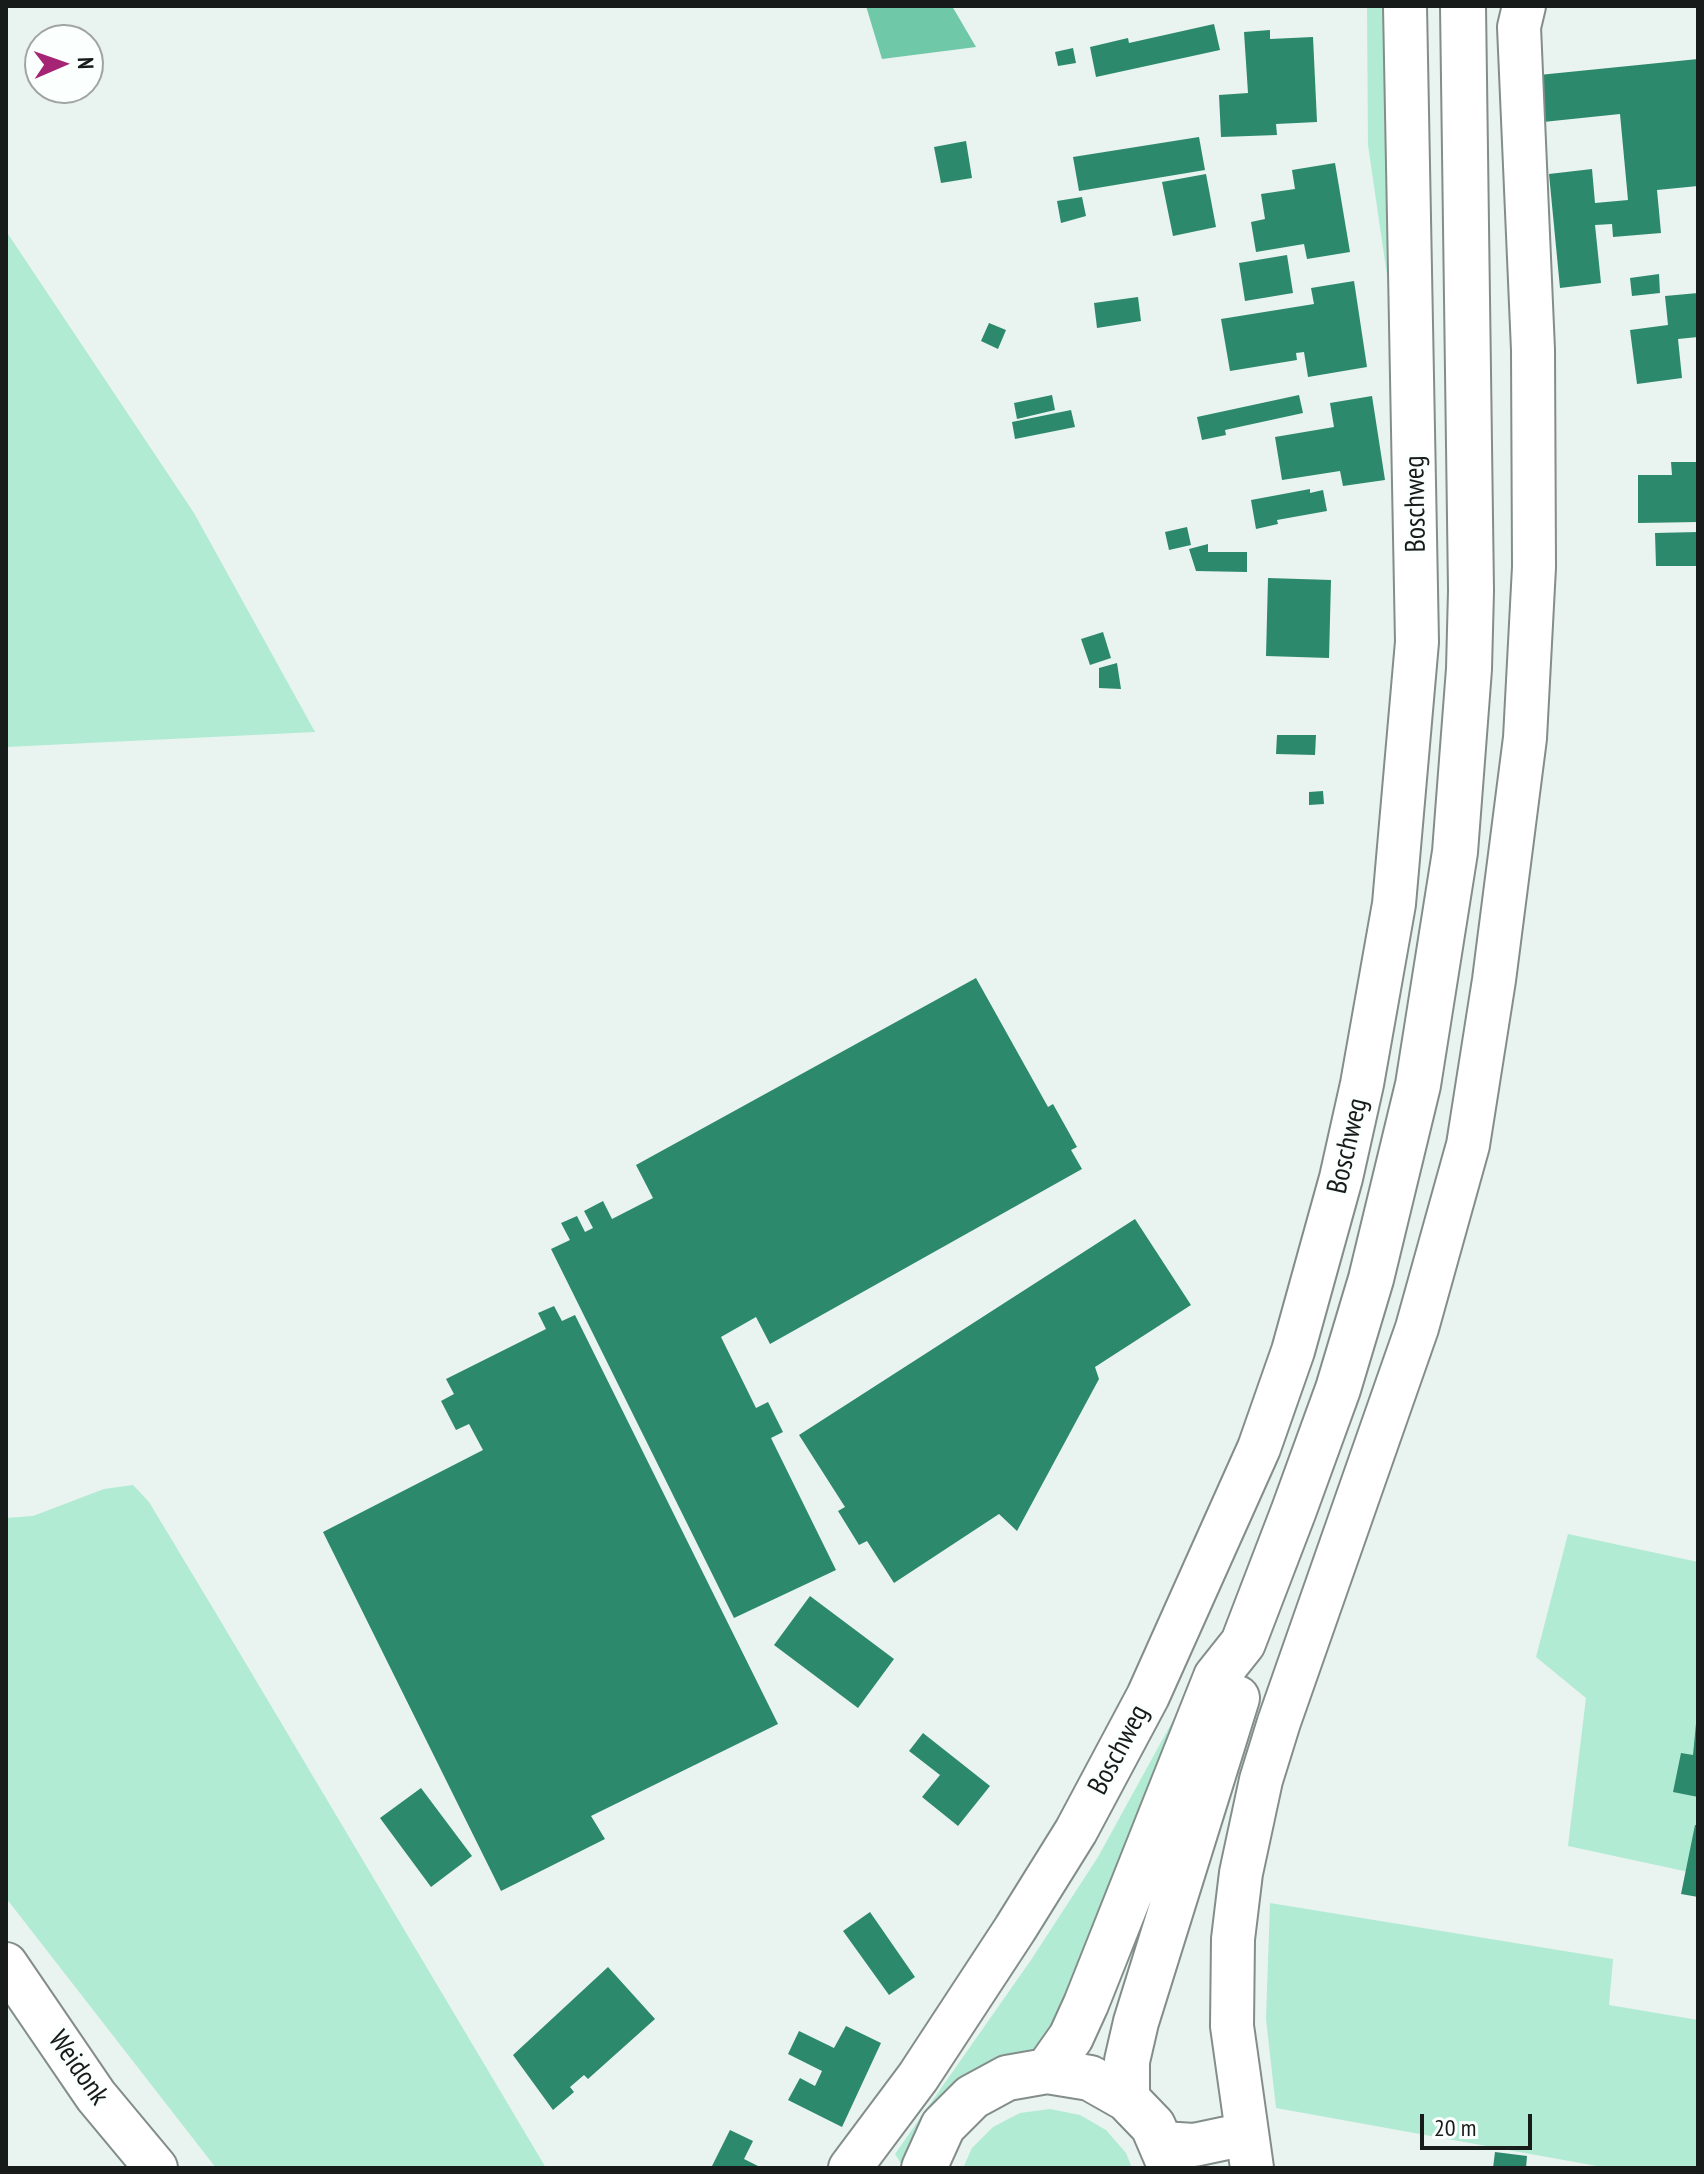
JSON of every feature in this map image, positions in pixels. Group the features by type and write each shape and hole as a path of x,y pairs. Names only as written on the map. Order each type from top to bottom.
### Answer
{"main road":[{"name":"Boschweg","path":"1127,2099 1127,2061 1136,2022 1241,1687 1243,1643 1338,1389 1375,1265 1418,1085 1455,852 1465,745 1471,591 1463,6"},
{"name":"Boschweg","path":"1047,2071 1071,2037 1086,2004 1216,1677 1243,1643"},
{"path":"924,2168 943,2126 972,2097 1007,2078 1047,2071 1090,2078 1127,2099 1153,2126 1167,2155"}],"street":[{"name":"Boschweg","path":"850,2168 918,2077 1015,1929 1076,1831 1148,1696 1259,1448 1297,1337 1341,1178 1362,1084 1394,904 1417,642 1405,6"},
{"path":"1167,2155 1194,2145 1249,2151 1234,2052 1232,1969 1236,1907 1249,1833 1283,1709 1417,1328 1468,1145 1494,980 1525,738 1534,567 1533,350 1519,27 1524,6"},
{"name":"Weidonk","path":"6,1964 96,2096 156,2168"}],"green space":[{"path":"866,6 952,6 976,47 882,59"},
{"path":"1367,6 1421,6 1437,617 1368,145"},
{"path":"6,231 194,513 315,732 6,747"},
{"path":"133,1485 149,1502 546,2168 216,2168 6,1898 6,1518 33,1516 104,1489"},
{"path":"1568,1534 1698,1562 1698,1874 1568,1846 1586,1698 1536,1657"},
{"path":"1182,1704 1054,2034 904,2168 895,2154 1031,1960 1098,1857"},
{"path":"1270,1903 1613,1959 1609,2005 1698,2020 1698,2168 1608,2168 1276,2108 1266,2019"},
{"path":"1050,2109 1080,2115 1106,2130 1126,2153 1132,2168 963,2168 972,2148 993,2127 1020,2113"}],"building":[{"path":"1214,24 1220,50 1096,77 1090,47 1128,38 1129,43"},
{"path":"1270,30 1270,39 1313,37 1317,122 1276,124 1277,135 1221,137 1219,95 1248,93 1244,32"},
{"path":"1073,48 1076,63 1058,66 1055,52"},
{"path":"1698,59 1698,186 1657,190 1661,233 1613,237 1612,224 1595,225 1601,283 1560,288 1549,174 1592,169 1595,203 1628,200 1620,114 1543,122 1539,75"},
{"path":"1199,137 1205,170 1079,191 1073,157"},
{"path":"966,141 972,178 941,183 934,147"},
{"path":"1335,163 1350,252 1307,259 1304,244 1256,252 1251,222 1265,219 1261,194 1295,189 1292,170"},
{"path":"1206,174 1216,227 1173,236 1162,182"},
{"path":"1082,197 1086,216 1061,223 1057,201"},
{"path":"1287,255 1293,293 1245,301 1239,263"},
{"path":"1659,274 1660,293 1632,296 1630,278"},
{"path":"1354,281 1367,367 1308,377 1304,352 1296,353 1297,360 1230,371 1221,319 1314,304 1311,288"},
{"path":"1698,293 1698,337 1678,339 1682,378 1637,384 1630,330 1668,325 1665,296"},
{"path":"1138,297 1141,321 1097,328 1094,303"},
{"path":"989,323 1006,330 998,349 981,341"},
{"path":"1052,395 1055,410 1017,419 1014,403"},
{"path":"1299,395 1303,413 1225,430 1226,435 1202,440 1197,417"},
{"path":"1372,396 1385,480 1343,486 1340,471 1282,480 1275,437 1334,427 1330,403"},
{"path":"1071,410 1075,427 1015,439 1012,422"},
{"path":"1671,462 1697,462 1698,522 1638,523 1638,475 1672,475"},
{"path":"1310,489 1310,493 1323,490 1327,511 1277,520 1278,524 1256,529 1251,500"},
{"path":"1187,527 1191,545 1169,550 1165,532"},
{"path":"1698,532 1698,566 1656,566 1655,533"},
{"path":"1208,544 1208,552 1247,552 1247,572 1196,571 1189,549"},
{"path":"1268,578 1331,580 1329,658 1266,656"},
{"path":"1103,632 1111,658 1090,665 1081,639"},
{"path":"1117,663 1121,689 1099,688 1099,668"},
{"path":"1277,735 1316,735 1315,755 1276,754"},
{"path":"1323,791 1324,804 1309,805 1309,792"},
{"path":"976,978 1048,1107 1053,1104 1077,1147 1071,1150 1082,1169 770,1344 756,1317 721,1337 756,1408 768,1402 783,1432 771,1438 836,1570 734,1618 551,1249 570,1240 561,1223 577,1216 585,1232 593,1228 584,1211 603,1201 612,1219 653,1198 636,1165"},
{"path":"1135,1219 1191,1305 1095,1367 1099,1379 1017,1531 999,1514 894,1583 867,1541 859,1545 838,1511 845,1507 799,1435"},
{"path":"554,1306 562,1321 575,1315 778,1724 591,1816 605,1839 501,1891 323,1532 483,1450 469,1424 456,1430 441,1401 454,1394 446,1379 546,1329 538,1313"},
{"path":"810,1596 894,1659 858,1708 774,1645"},
{"path":"1697,1713 1698,1797 1673,1792 1681,1753 1693,1755"},
{"path":"923,1733 990,1786 958,1826 922,1797 940,1775 909,1751"},
{"path":"421,1788 472,1856 431,1887 380,1818"},
{"path":"1695,1825 1698,1825 1698,1897 1681,1894"},
{"path":"870,1912 915,1977 889,1995 843,1931"},
{"path":"608,1967 655,2019 588,2079 584,2075 570,2087 574,2092 553,2110 513,2055"},
{"path":"846,2026 881,2043 842,2127 788,2100 800,2078 815,2086 822,2071 788,2054 799,2031 834,2048"},
{"path":"730,2130 753,2141 744,2159 762,2168 711,2168"},
{"path":"1495,2152 1527,2156 1526,2168 1493,2168"}]}
